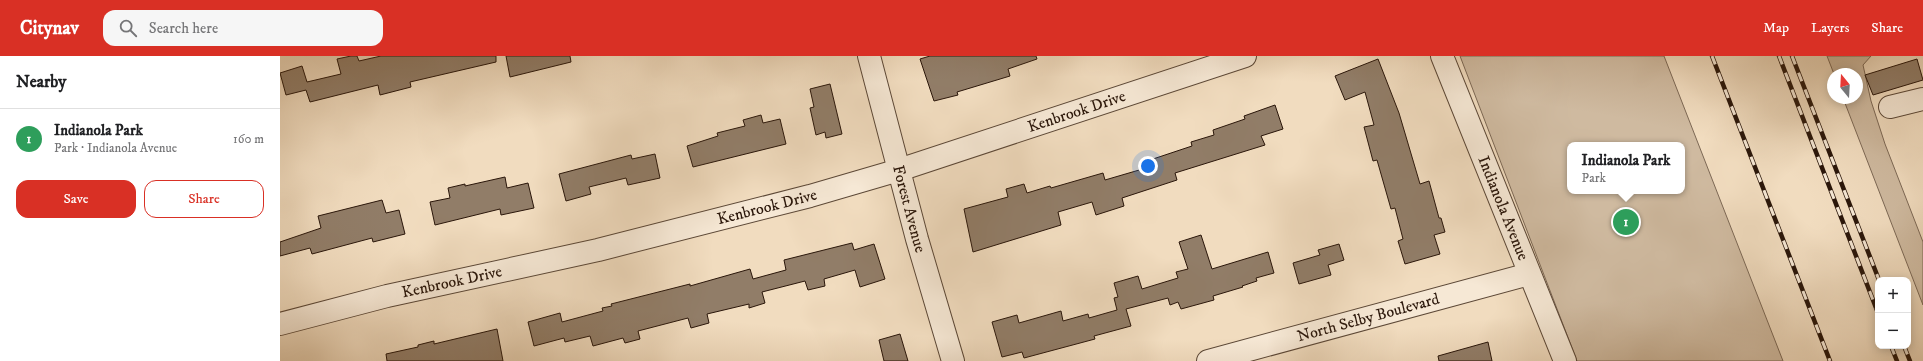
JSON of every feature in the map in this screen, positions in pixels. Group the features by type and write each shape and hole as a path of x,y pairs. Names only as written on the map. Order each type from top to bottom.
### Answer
{"street":[{"name":"Forest Avenue","path":"869,56 899,170 953,361"},
{"name":"Kenbrook Drive","path":"280,324 386,296 598,250 810,196 899,170 1245,56"},
{"name":"Indianola Avenue","path":"1442,56 1564,361"},
{"path":"1890,107 1923,99"},
{"name":"North Selby Boulevard","path":"1208,361 1529,274"}],"shaded area":[{"path":"1460,56 1664,56 1783,361 1577,361"},
{"path":"1827,56 1871,56 1863,65 1871,101 1885,144 1923,242 1923,305 1845,104 1863,104 1863,68 1832,68"}],"building":[{"path":"357,56 359,61 381,56 496,56 496,62 410,82 411,87 380,95 378,85 310,102 306,90 286,95 280,73 302,66 307,82 341,74 337,59"},
{"path":"506,56 570,56 571,62 510,77"},
{"path":"930,56 1036,56 1037,59 1008,69 1010,76 957,92 958,95 934,101 920,59"},
{"path":"1378,59 1399,113 1420,184 1429,181 1439,218 1441,218 1445,232 1434,235 1440,254 1405,264 1398,241 1403,239 1395,208 1391,209 1377,160 1373,161 1364,127 1374,125 1365,92 1345,100 1335,76"},
{"path":"1917,59 1923,80 1873,95 1865,75"},
{"path":"830,84 842,134 826,138 825,132 816,135 810,108 814,107 810,89"},
{"path":"1275,105 1283,129 1261,136 1265,145 1175,173 1177,180 1122,198 1124,206 1096,215 1092,202 1058,212 1061,225 973,252 964,209 1008,197 1006,189 1024,184 1027,193 1050,186 1051,188 1103,173 1105,180 1146,168 1144,162 1192,146 1191,142 1214,135 1213,130 1245,119 1244,116"},
{"path":"761,115 763,123 780,119 786,144 693,167 687,146 718,136 717,133 745,126 743,120"},
{"path":"655,154 660,178 628,185 626,178 589,187 591,194 566,201 559,174 631,155 632,159"},
{"path":"505,177 507,188 528,183 534,208 501,215 500,209 435,225 430,202 450,198 448,188 465,184 465,186"},
{"path":"382,200 386,213 399,210 405,234 373,242 372,238 312,254 310,248 280,256 280,242 321,228 318,216"},
{"path":"1201,235 1212,269 1268,252 1274,273 1256,278 1257,281 1242,286 1243,287 1213,296 1214,300 1181,309 1178,302 1170,305 1168,298 1126,309 1131,326 1094,336 1095,339 1024,358 1022,352 1002,357 992,322 1017,315 1019,323 1061,311 1063,321 1088,314 1089,318 1117,310 1114,298 1118,297 1114,283 1138,276 1142,289 1178,278 1176,272 1188,269 1179,242"},
{"path":"852,243 854,250 874,244 885,279 860,287 855,270 824,279 825,286 808,290 805,281 762,292 765,303 749,308 749,304 707,314 709,323 691,328 688,318 638,331 640,339 625,343 623,338 593,346 590,336 565,342 564,338 534,346 528,322 560,313 562,322 603,311 602,308 612,306 611,304 690,284 690,286 750,269 753,279 786,270 784,260"},
{"path":"1339,244 1344,260 1328,265 1331,275 1299,284 1293,263 1320,255 1318,250"},
{"path":"497,329 503,361 387,361 386,354 418,347 418,345 434,341 434,344"},
{"path":"900,334 908,361 884,361 879,340"},
{"path":"1488,342 1492,361 1439,361 1438,356"}],"railway":[{"path":"1712,56 1830,361"},
{"path":"1779,56 1875,305"},
{"path":"1792,56 1878,277"},
{"path":"1892,349 1897,361"},
{"path":"1905,349 1910,361"}],"place":[{"name":"Indianola Park","path":"1626,222"}]}
